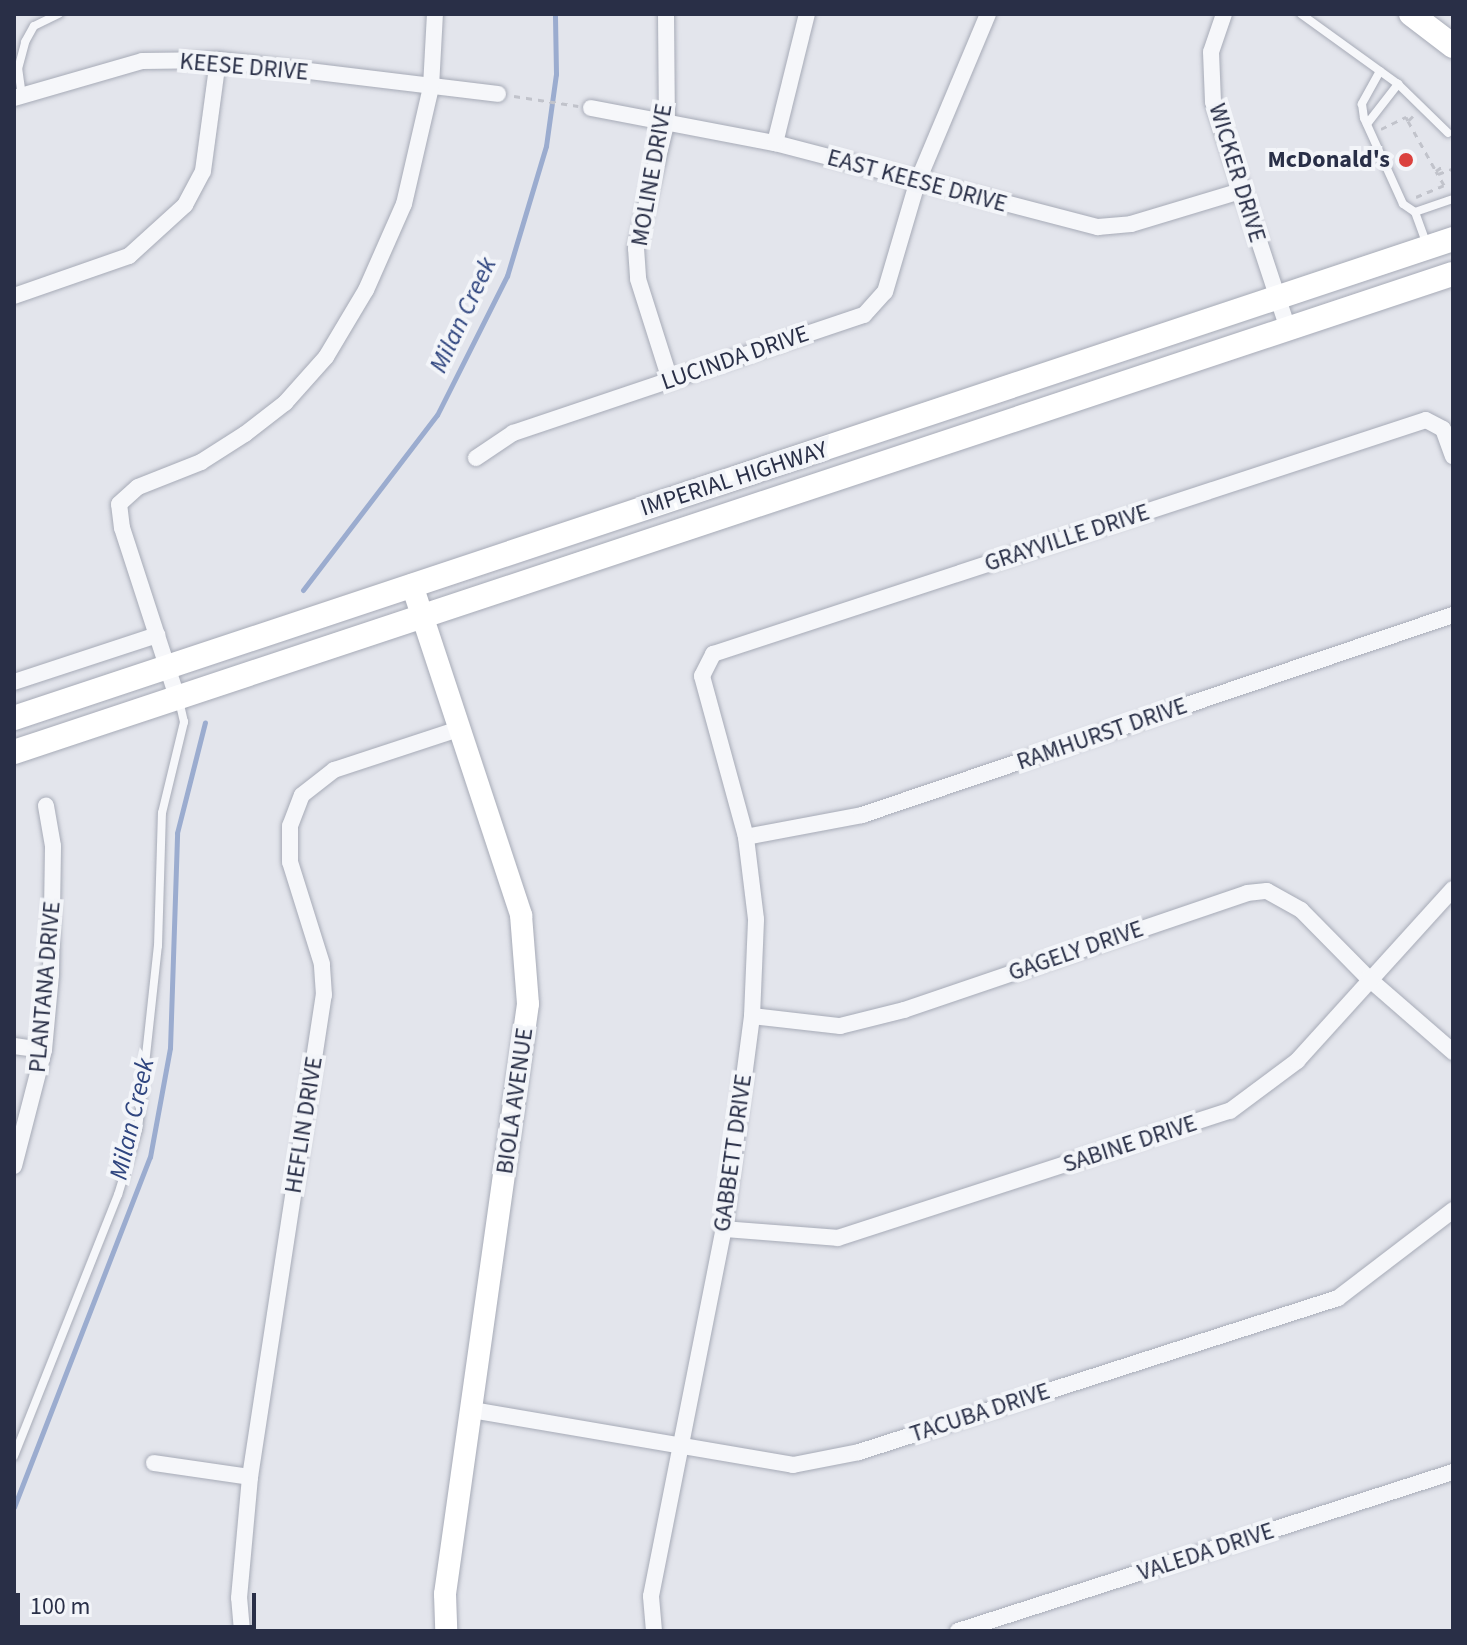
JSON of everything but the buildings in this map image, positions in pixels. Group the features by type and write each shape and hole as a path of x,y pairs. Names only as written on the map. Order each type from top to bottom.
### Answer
{"main road":[{"path":"1411,14 1453,46"},
{"name":"IMPERIAL HIGHWAY","path":"14,718 1453,239"},
{"name":"IMPERIAL HIGHWAY","path":"14,752 1453,274"}],"street":[{"path":"177,697 122,528 119,504 138,487 201,462 245,434 285,403 326,357 366,290 404,204 431,87 435,14"},
{"name":"MOLINE DRIVE","path":"666,14 667,120 636,248 638,279 670,380"},
{"path":"775,143 807,14"},
{"name":"LUCINDA DRIVE","path":"476,458 513,433 864,315 885,292 917,183 988,14"},
{"name":"WICKER DRIVE","path":"1224,14 1211,52 1213,102 1288,329"},
{"name":"KEESE DRIVE","path":"18,97 142,61 218,60 431,87"},
{"path":"14,296 129,256 185,205 203,171 218,60"},
{"path":"431,87 498,94"},
{"name":"EAST KEESE DRIVE","path":"591,108 667,120 775,143 917,183 1098,227 1131,224 1240,191"},
{"name":"GRAYVILLE DRIVE","path":"702,676 713,654 1426,420 1443,429 1453,456"},
{"name":"BIOLA AVENUE","path":"412,585 521,915 528,1004 445,1594 446,1631"},
{"name":"RAMHURST DRIVE","path":"746,837 862,815 1453,615"},
{"path":"14,682 157,635"},
{"name":"GABBETT DRIVE","path":"654,1631 651,1596 724,1229 752,1016 756,919 746,837 702,676"},
{"name":"HEFLIN DRIVE","path":"242,1631 239,1598 250,1477 324,995 322,964 290,862 290,826 302,795 334,770 459,729"},
{"name":"PLANTANA DRIVE","path":"14,1166 44,1050 54,899 46,806"},
{"name":"SABINE DRIVE","path":"724,1229 838,1238 1230,1111 1297,1061 1368,978 1453,889"},
{"name":"GAGELY DRIVE","path":"752,1016 840,1026 904,1010 1247,893 1267,891 1301,910 1368,978"},
{"path":"1368,978 1453,1052"},
{"path":"14,1046 44,1050"},
{"name":"TACUBA DRIVE","path":"472,1410 678,1449 793,1465 859,1452 1338,1298 1453,1210"},
{"path":"154,1463 250,1477"},
{"name":"VALEDA DRIVE","path":"958,1631 1453,1472"}],"lane":[{"path":"18,97 18,69 25,42 34,26 59,14"},
{"path":"1301,14 1398,84 1451,134"},
{"path":"1380,71 1362,104 1367,125 1403,204 1415,212 1428,247"},
{"path":"1367,125 1398,84"},
{"path":"1415,212 1453,199"},
{"path":"14,1456 118,1195 138,1129 158,946 162,813 184,722 177,697"}],"path":[{"path":"498,94 568,104"},
{"path":"1408,121 1421,107"},
{"path":"1375,132 1406,117 1444,185 1416,197"},
{"path":"1437,172 1443,166"},
{"path":"1437,172 1452,169"}],"waterway":[{"name":"Milan Creek","path":"303,590 437,415 507,276 546,146 556,74 555,14"},
{"name":"Milan Creek","path":"14,1507 150,1157 170,1048 177,833 205,722"}],"place":[{"name":"McDonald's","path":"1406,160"}]}
